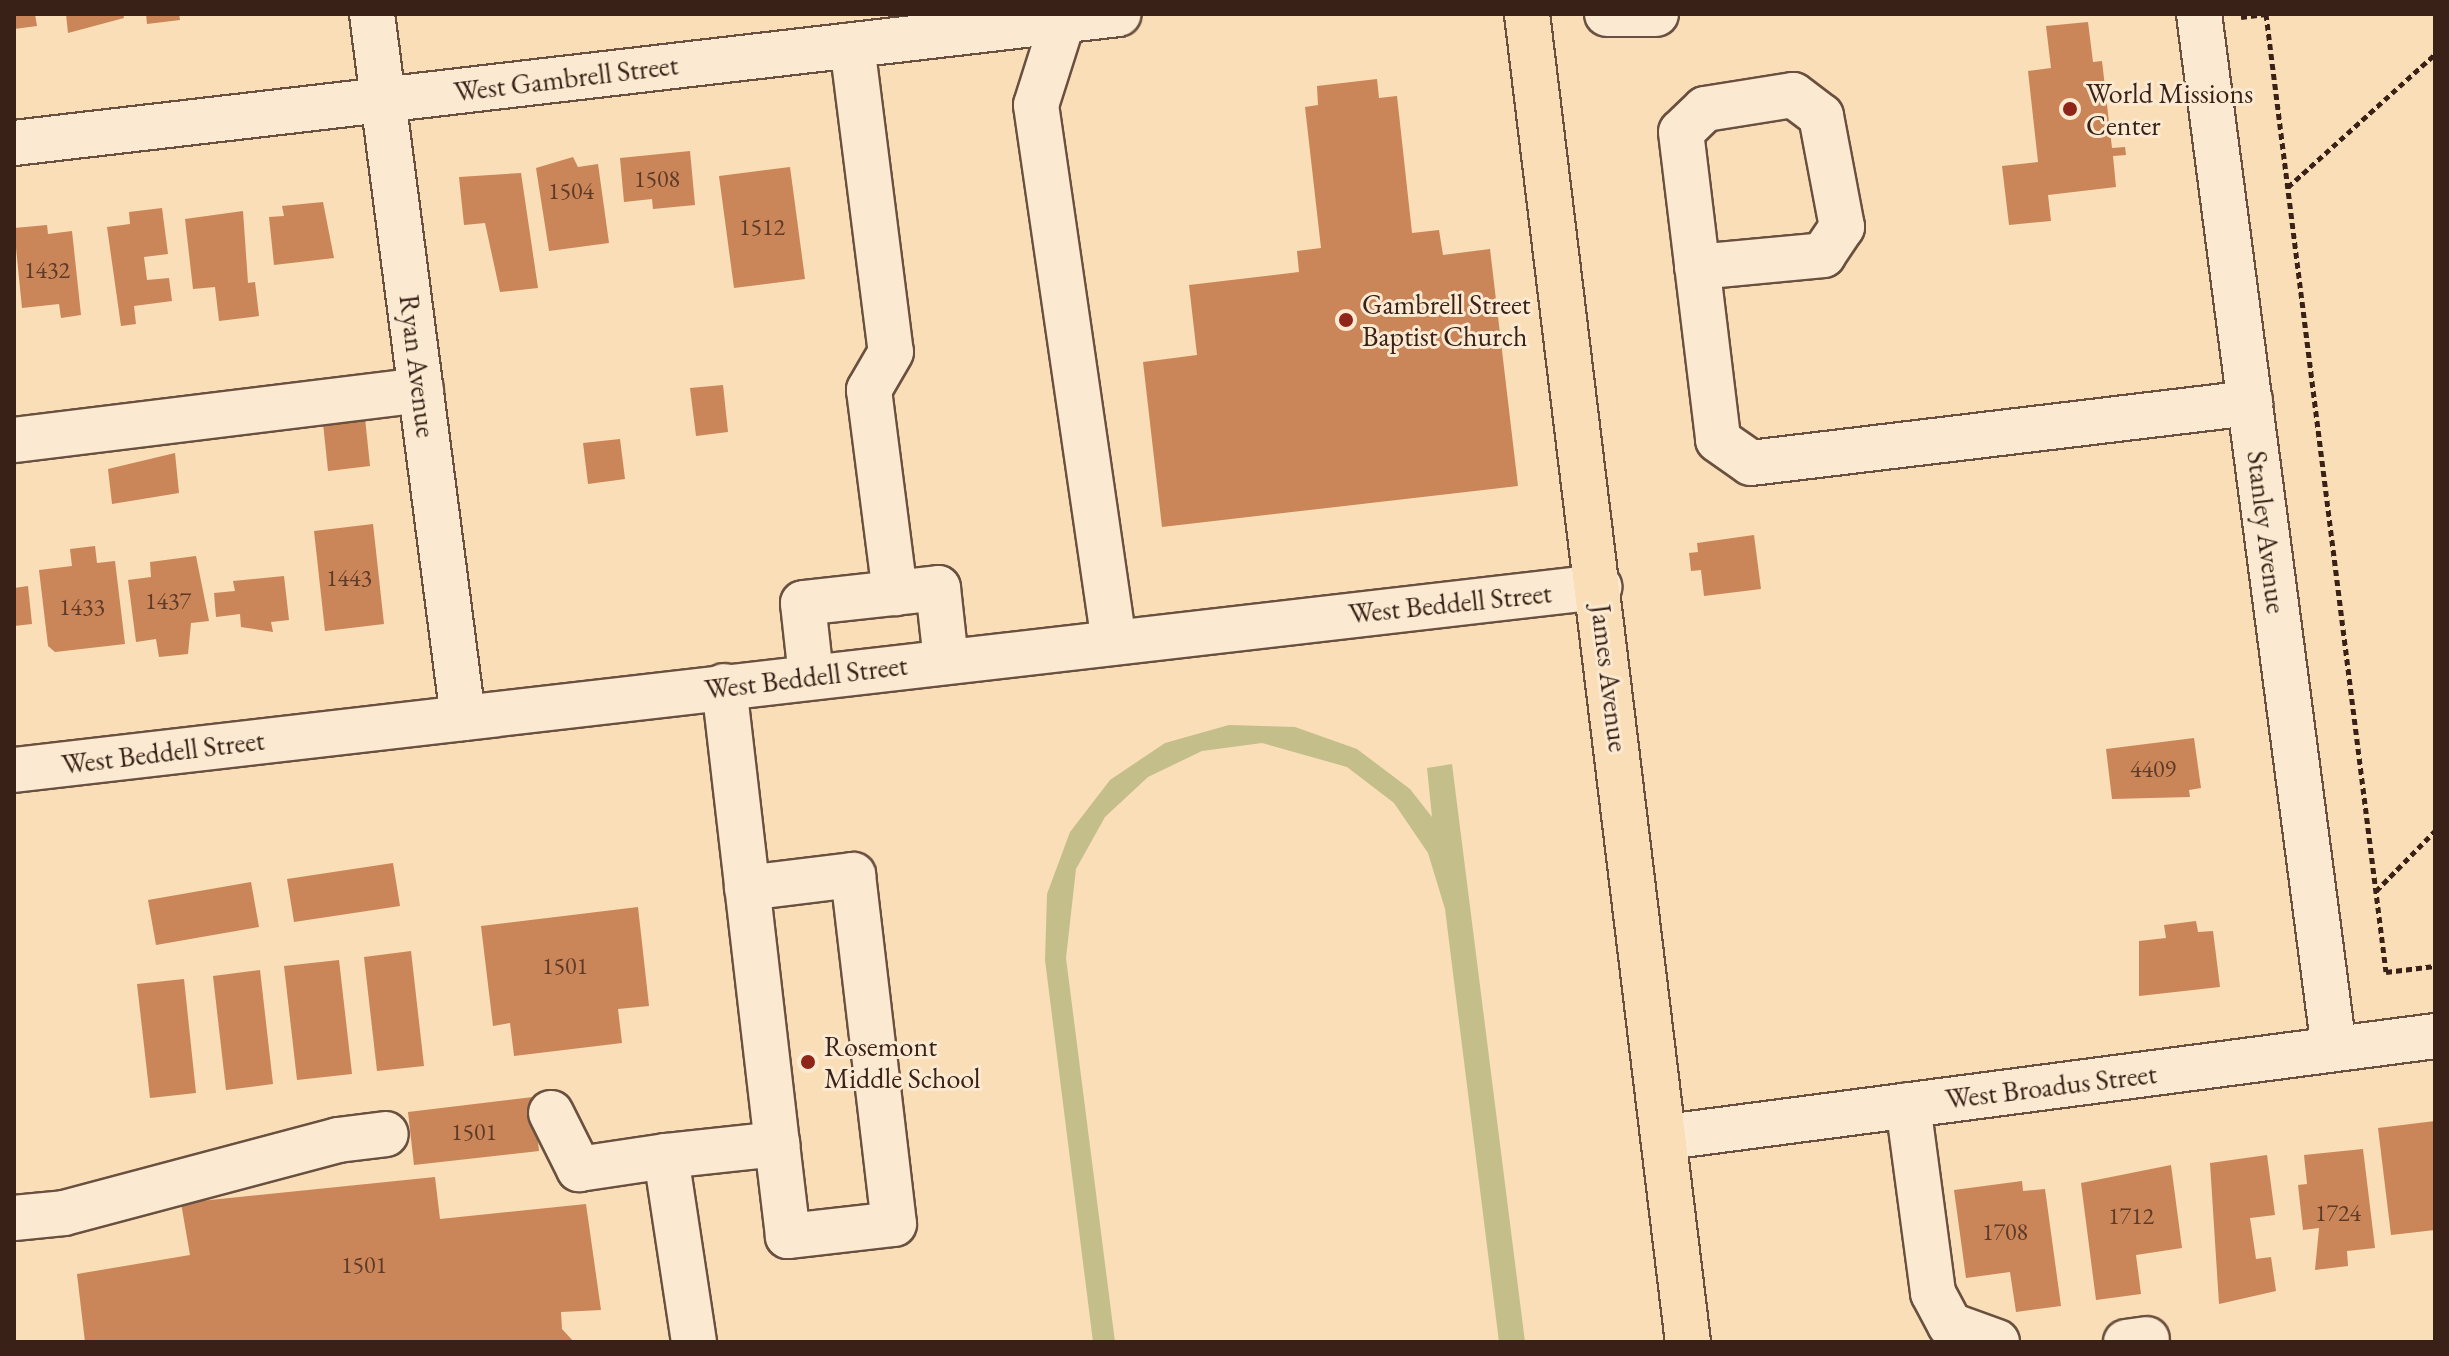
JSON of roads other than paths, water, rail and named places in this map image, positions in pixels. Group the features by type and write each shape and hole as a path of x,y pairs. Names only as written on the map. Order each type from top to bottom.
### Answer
{"main road":[{"name":"James Avenue","path":"1527,14 1667,1137 1688,1342"}],"street":[{"name":"Ryan Avenue","path":"372,14 463,718"},
{"name":"West Gambrell Street","path":"14,143 1118,14"},
{"path":"1607,14 1656,14"},
{"name":"Stanley Avenue","path":"2199,14 2334,1049"},
{"path":"1063,20 1036,105 1114,642"},
{"path":"852,45 891,352 869,390 895,593"},
{"path":"1697,267 1823,255 1842,227 1821,116 1793,95 1705,109 1681,132 1697,267 1718,440 1751,463 2250,403"},
{"path":"14,440 421,390"},
{"name":"West Beddell Street","path":"14,770 1599,587"},
{"path":"811,676 803,603 938,588 946,661"},
{"path":"724,686 747,888 788,1236 894,1224 853,875 747,888"},
{"name":"West Broadus Street","path":"1667,1137 2435,1036"},
{"path":"1908,1105 1933,1293 1950,1325 1997,1342"},
{"path":"551,1113 579,1169 777,1144"},
{"path":"14,1218 64,1213 338,1140 386,1134"},
{"path":"666,1156 694,1342"}],"place":[{"name":"World Missions Center","path":"2070,109"},
{"name":"Gambrell Street Baptist Church","path":"1346,320"},
{"name":"Rosemont Middle School","path":"808,1062"}]}
